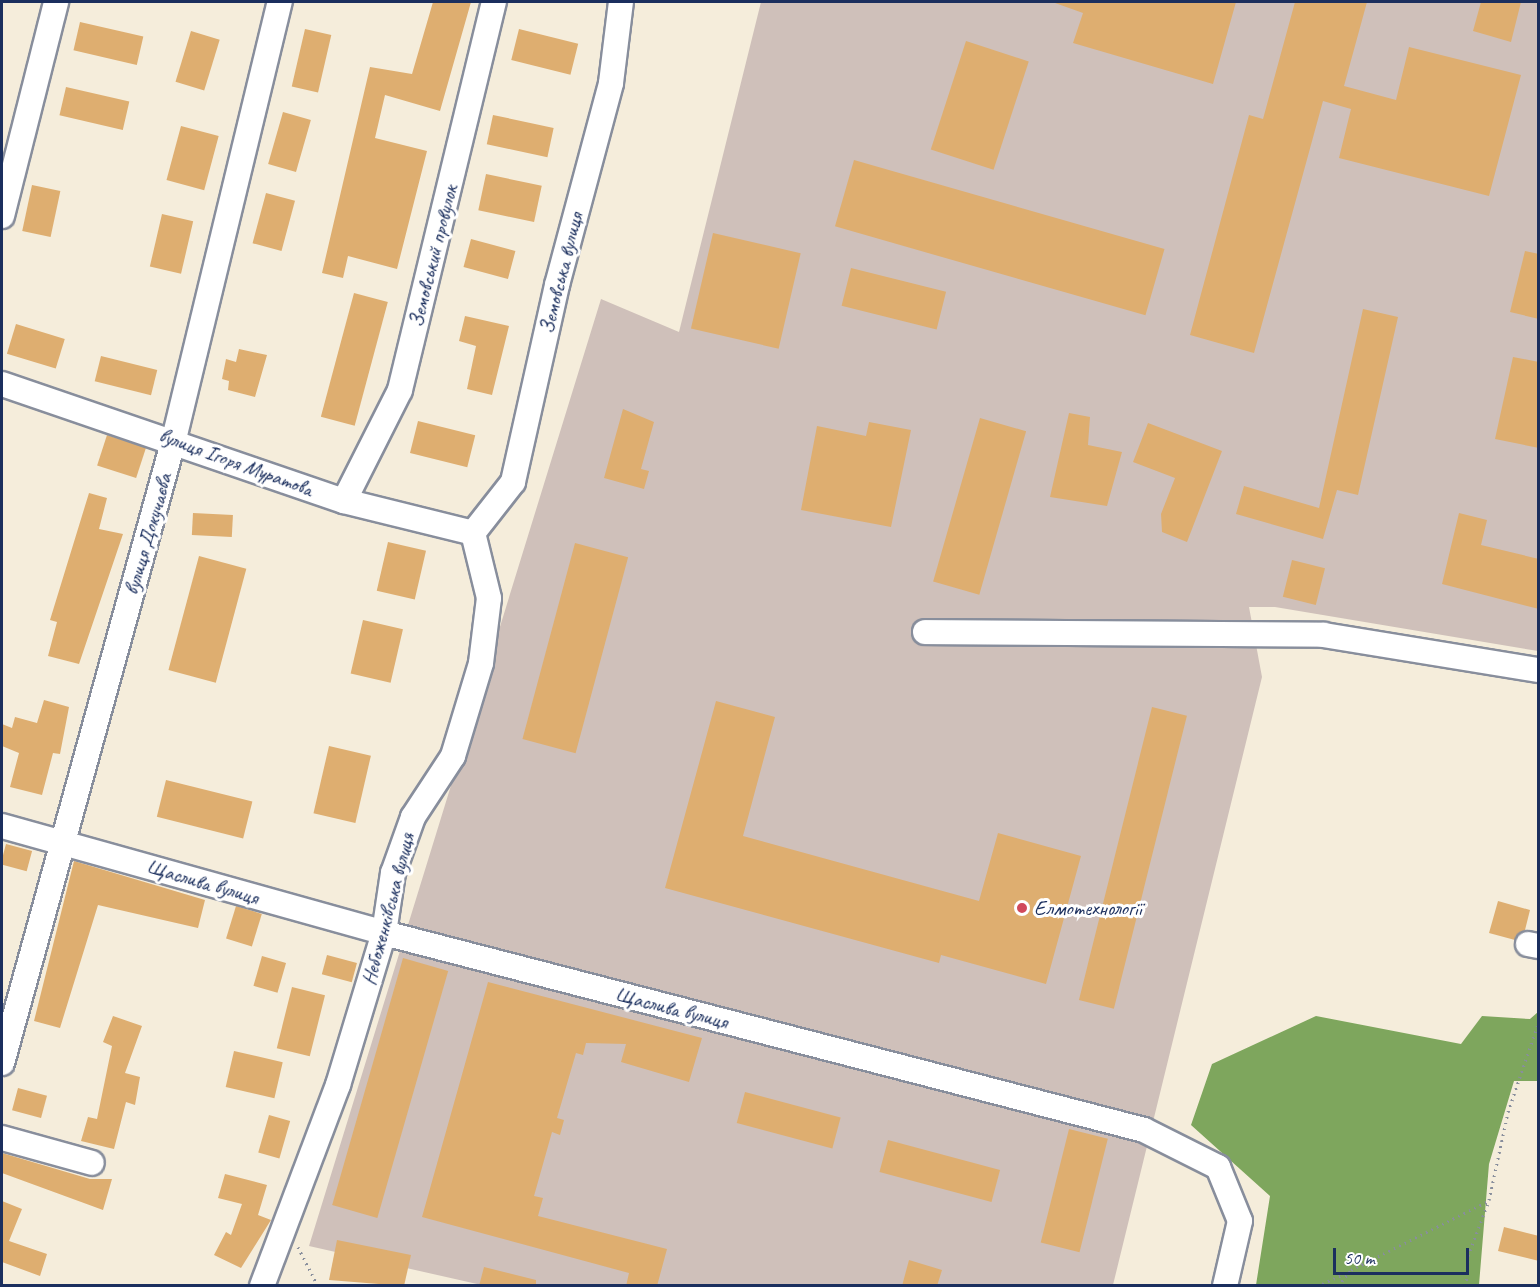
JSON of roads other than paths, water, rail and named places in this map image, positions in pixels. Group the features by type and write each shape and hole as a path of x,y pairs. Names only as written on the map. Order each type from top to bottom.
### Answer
{"street":[{"path":"2,216 56,2"},
{"name":"вулиця Докучаєва","path":"2,1062 9,1009 62,842 174,439 280,2"},
{"name":"Земовський провулок","path":"344,501 400,390 494,2"},
{"name":"Земовська вулиця","path":"473,533 513,482 557,285 611,83 621,2"},
{"name":"вулиця Ігоря Муратова","path":"2,384 174,439 344,501 473,533"},
{"name":"Небоженківська вулиця","path":"262,1286 338,1085 384,933 393,873 413,817 453,756 481,663 489,598 473,533"},
{"path":"925,632 1324,635 1539,670"},
{"name":"Щаслива вулиця","path":"2,826 384,933 1144,1130 1218,1167 1240,1221 1225,1286"},
{"path":"2,1138 92,1163"}],"place":[{"name":"Елмотехнології","path":"1022,908"}]}
